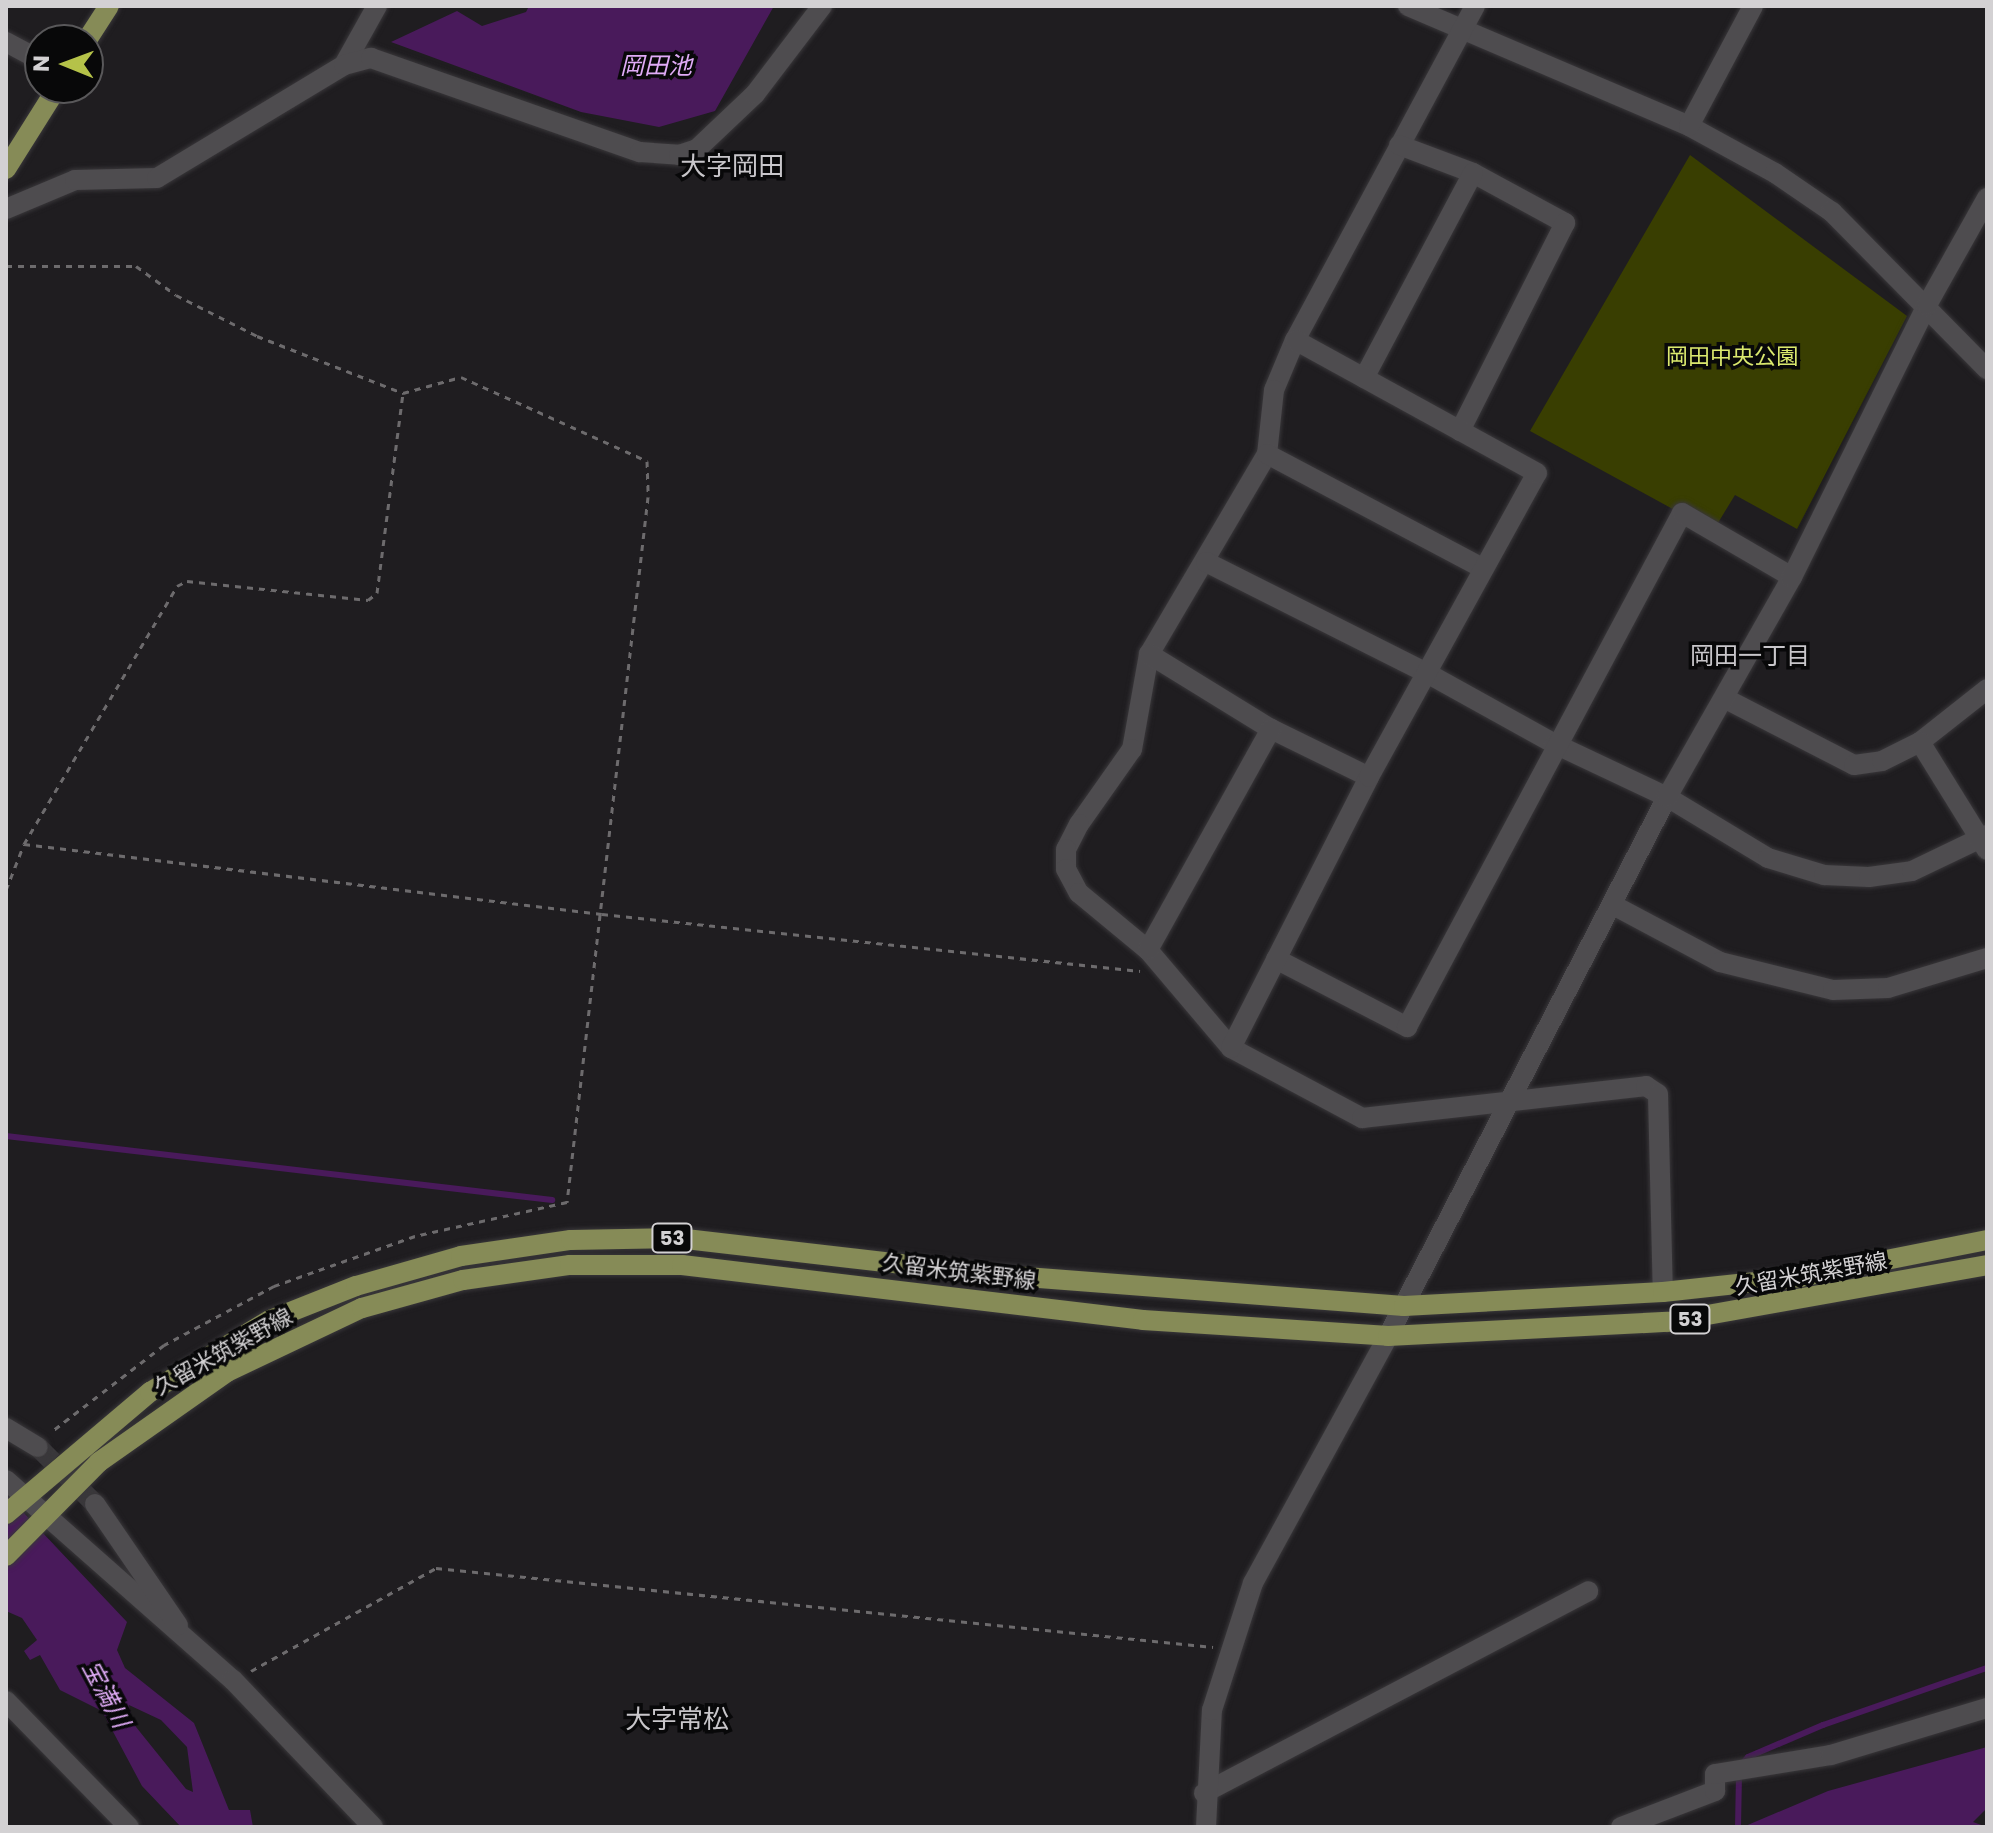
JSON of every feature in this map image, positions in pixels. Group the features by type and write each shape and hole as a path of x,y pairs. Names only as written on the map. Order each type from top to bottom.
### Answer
{"main road":[{"path":"97,24 109,6"},
{"path":"6,169 47,104"},
{"name":"久留米筑紫野線","path":"13,1505 150,1392 270,1320 356,1286 461,1256 571,1240 677,1238 987,1274 1404,1306 1663,1292 1800,1277 1987,1240"},
{"name":"久留米筑紫野線","path":"6,1556 36,1522 99,1462 161,1414 279,1344 362,1308 463,1280 570,1265 682,1265 1143,1320 1388,1336 1668,1322 1987,1265"}],"street":[{"path":"344,65 377,6"},
{"path":"6,209 75,180 157,178 344,65 371,58 640,152 679,155 697,149 755,94 822,6"},
{"path":"1408,6 1466,28 1689,126 1832,212 1987,369"},
{"path":"1475,6 1466,28 1399,145 1295,340 1274,390 1267,454 1149,654 1132,749 1079,824 1066,849 1066,869 1079,893 1148,950 1231,1048 1362,1118 1646,1086 1658,1094 1663,1292"},
{"path":"1689,126 1753,6"},
{"path":"6,42 24,52"},
{"path":"1399,145 1473,173 1565,223 1460,431"},
{"path":"1364,378 1473,173"},
{"path":"1206,1827 1204,1793 1212,1710 1229,1649 1253,1583 1404,1306 1667,797 1792,577 1927,305 1987,198"},
{"path":"1231,1048 1369,777 1537,473 1295,340"},
{"path":"1267,454 1482,568"},
{"path":"1276,959 1407,1027 1555,744 1682,513 1792,577"},
{"path":"1206,562 1427,673 1555,744 1667,797 1768,858 1824,875 1912,871 1985,841 1920,742"},
{"path":"1149,654 1271,729 1369,777"},
{"path":"1724,698 1854,765 1882,761 1920,742 1987,689"},
{"path":"1148,950 1271,729"},
{"path":"1613,905 1720,962 1833,990 1888,988 1987,958"},
{"path":"6,1428 38,1447"},
{"path":"6,1480 13,1505 233,1680 373,1827"},
{"path":"95,1504 194,1648"},
{"path":"1204,1793 1588,1591"},
{"path":"6,1701 129,1827"},
{"path":"1621,1827 1715,1791 1715,1774 1831,1755 1987,1708"}],"path":[{"path":"6,266 136,266 176,295 257,336 403,393 461,377 647,461 648,497 567,1202 415,1236 274,1286 164,1345 62,1419 38,1447"},
{"path":"6,890 24,844 177,586 187,581 368,600 377,593 403,393"},
{"path":"24,844 602,914 1168,973"},
{"path":"233,1680 436,1568 1229,1649"}],"green space":[{"name":"岡田中央公園","path":"1690,155 1907,316 1797,529 1735,495 1713,531 1530,431"}],"water":[{"name":"岡田池","path":"529,6 774,6 715,111 659,127 581,112 391,42 457,11 482,26 526,12"},
{"name":"宝満川","path":"6,1494 127,1622 117,1650 125,1668 194,1723 229,1810 250,1810 253,1827 181,1827 142,1786 102,1711 60,1690 40,1655 30,1660 24,1651 37,1640 22,1618 6,1611","holes":["129,1705 161,1720 187,1747 193,1792 186,1789 132,1722"]},
{"path":"1987,1747 1987,1808 1973,1822 1987,1827 1743,1827 1828,1791"}],"waterway":[{"path":"6,1136 552,1200"},
{"path":"1742,1764 1748,1757 1823,1725 1987,1668"},
{"path":"1738,1827 1739,1775"}],"tunnel":[{"path":"38,1447 95,1504"}],"district":[{"name":"大字岡田","path":"732,167"},
{"name":"岡田一丁目","path":"1750,656"},
{"name":"大字常松","path":"677,1720"}]}
